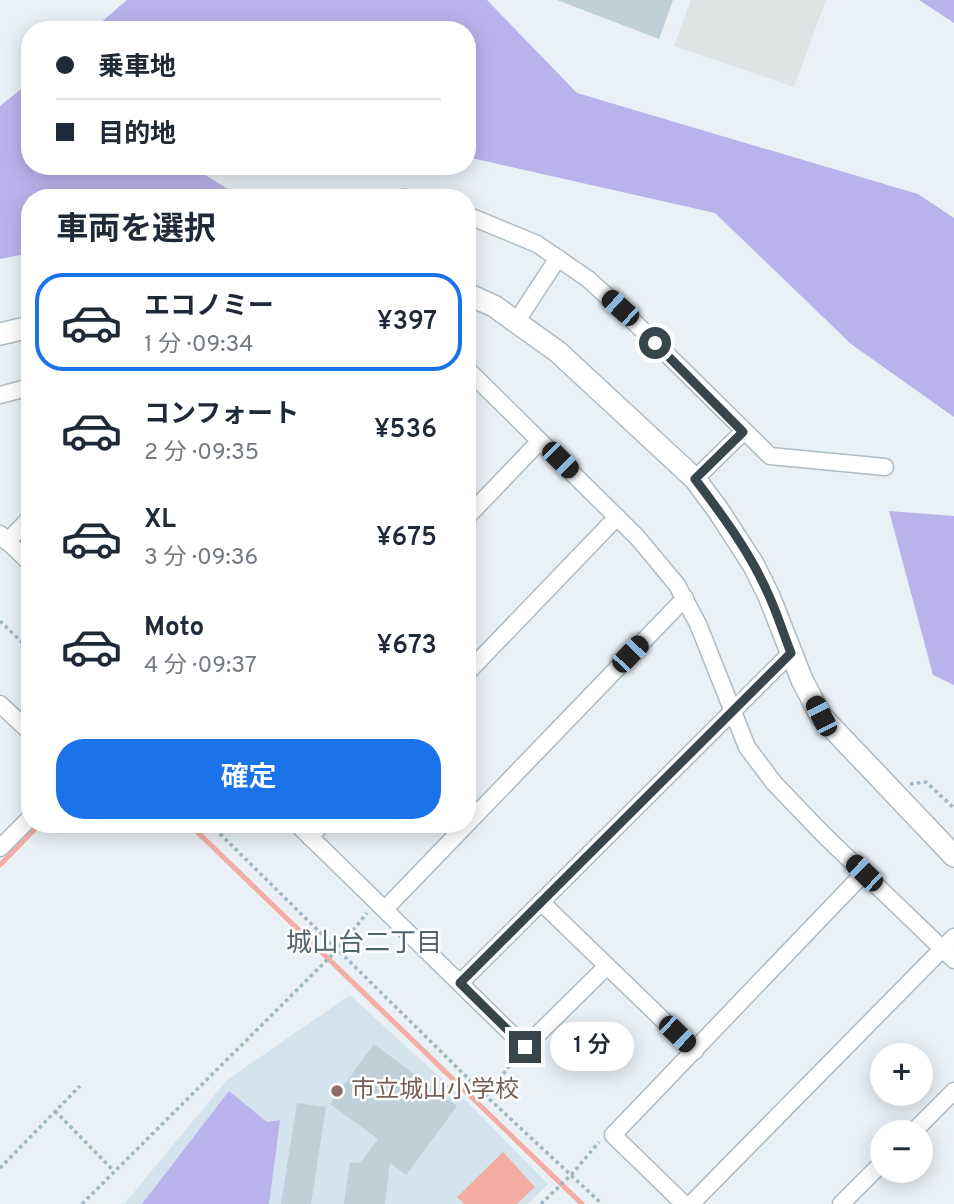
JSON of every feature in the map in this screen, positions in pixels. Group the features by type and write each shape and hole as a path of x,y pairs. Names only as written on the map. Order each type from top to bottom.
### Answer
{"street":[{"path":"476,219 537,244 588,279 769,456 885,467"},
{"path":"516,322 558,258"},
{"path":"476,298 494,306 558,352 695,479 719,510 753,564 821,716 954,856"},
{"path":"0,334 21,329"},
{"path":"476,378 638,537 677,584 698,624 747,747 774,783 954,960"},
{"path":"0,395 21,389"},
{"path":"695,479 743,432"},
{"path":"476,508 540,441"},
{"path":"476,664 617,517"},
{"path":"21,525 4,538 21,554"},
{"path":"476,815 684,598"},
{"path":"460,983 791,653"},
{"path":"0,704 21,724"},
{"path":"2,842 21,826"},
{"path":"306,833 525,1047 607,966"},
{"path":"310,837 314,833"},
{"path":"381,906 458,833"},
{"path":"684,1204 613,1135 864,873"},
{"path":"541,902 695,1051"},
{"path":"691,1204 954,937"},
{"path":"925,1120 954,1091"},
{"path":"841,1204 870,1175"}],"path":[{"path":"0,621 21,641"},
{"path":"897,798 911,784 926,782 954,808"},
{"path":"219,833 486,1096 602,1204"},
{"path":"82,1204 381,906"},
{"path":"486,1096 525,1047"},
{"path":"0,1168 80,1086"},
{"path":"55,1111 114,1171"},
{"path":"541,1204 572,1174 607,1132 613,1135"}],"shaded area":[{"path":"127,0 487,0 577,93 918,194 954,218 954,417 851,344 715,213 476,159 476,21 102,21"},
{"path":"691,0 826,0 794,87 674,46"},
{"path":"919,0 954,0 954,23"},
{"path":"21,89 21,175 205,175 228,189 21,189 21,255 0,259 0,106"},
{"path":"889,511 954,516 954,685 933,675"},
{"name":"市立城山小学校","path":"350,995 468,1103 548,1184 528,1204 124,1204 227,1080"},
{"path":"229,1091 267,1122 280,1120 269,1204 142,1204"},
{"path":"503,1152 535,1187 517,1204 464,1204 457,1197"}],"building":[{"path":"557,0 673,0 659,39"},
{"path":"374,1044 457,1106 406,1175 390,1163 385,1204 344,1204 350,1162 360,1163 378,1139 330,1104"},
{"path":"297,1103 326,1107 311,1204 281,1204"}],"waterway":[{"path":"0,865 31,833"},
{"path":"198,833 582,1204"}],"place":[{"name":"市立城山小学校","path":"337,1091"}],"district":[{"name":"城山台二丁目","path":"364,944"}],"route":[{"path":"525,1047 460,983 791,653 769,596 753,564 719,510 695,479 743,432 655,343"}]}
